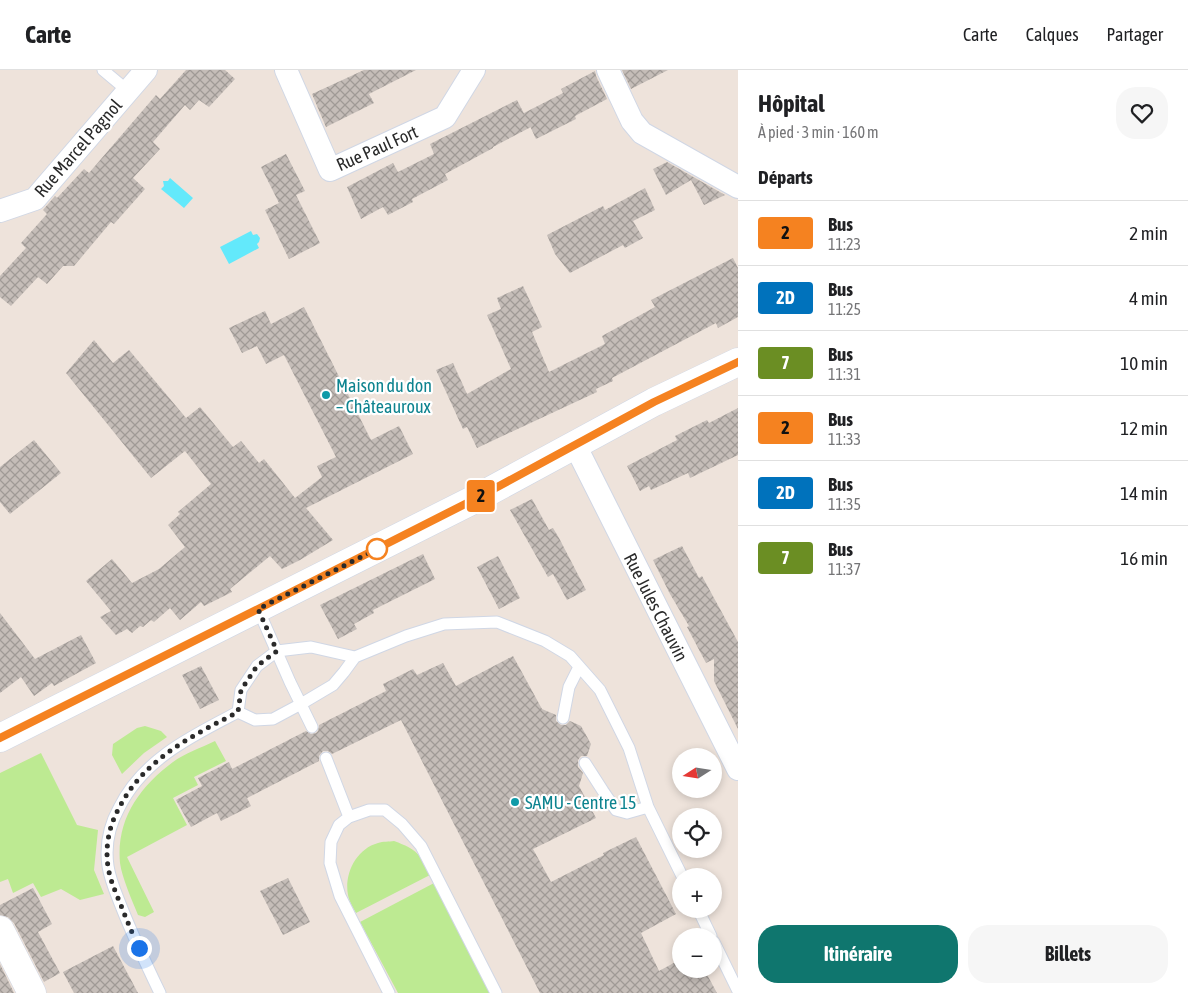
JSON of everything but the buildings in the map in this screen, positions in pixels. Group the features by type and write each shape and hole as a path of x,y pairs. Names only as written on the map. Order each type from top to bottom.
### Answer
{"main road":[{"path":"0,738 477,498 654,402 738,362"},
{"path":"0,930 32,993"}],"street":[{"name":"Rue Marcel Pagnol","path":"0,210 35,199 146,70"},
{"name":"Rue Paul Fort","path":"286,70 330,170 445,117 474,70"},
{"path":"608,70 632,121 642,133 738,187"},
{"name":"Rue Jules Chauvin","path":"575,445 738,769"}],"lane":[{"path":"103,70 128,91"},
{"path":"258,609 312,727"},
{"path":"238,712 241,690 257,666 277,651 311,648 355,656 406,636 444,624 497,622 545,641 570,656 600,690 629,748 648,807 678,868"},
{"path":"238,712 255,720 273,719 333,684 355,656"},
{"path":"563,718 569,687 579,667"},
{"path":"160,993 132,933 113,885 108,868 108,837 113,820 126,794 142,774 184,740 238,712"},
{"path":"326,758 349,817"},
{"path":"585,763 616,810 627,813 648,807"},
{"path":"389,993 340,896 330,863 331,842 339,826 349,817 370,810 384,810 402,824 421,846 496,993"},
{"path":"722,958 738,991"}],"green space":[{"path":"145,726 161,731 167,737 144,753 122,774 112,755 113,744 137,728"},
{"path":"215,741 226,761 194,777 198,785 173,798 187,825 127,857 154,912 145,917 138,915 120,863 120,847 126,819 140,794 161,772 183,756"},
{"path":"41,753 77,825 98,830 94,870 104,894 80,900 61,889 41,897 33,883 13,893 8,879 0,882 0,773"},
{"path":"394,841 417,853 430,875 356,913 349,900 347,887 353,863 370,846 380,842"},
{"path":"436,882 494,993 398,993 360,922"}],"water":[{"path":"170,178 193,198 184,208 161,189 164,186 163,181 168,181"},
{"path":"251,231 253,235 257,234 260,238 257,244 259,248 229,264 220,247"}],"bus line":[{"name":"2","path":"0,738 477,498 654,402 738,362"}],"place":[{"name":"Maison du don – Châteauroux","path":"326,395"},
{"name":"SAMU - Centre 15","path":"515,802"}],"route":[{"path":"139,948 108,868 108,837 113,820 126,794 142,774 184,740 238,712 241,690 257,666 277,651 258,609 377,549"}]}
